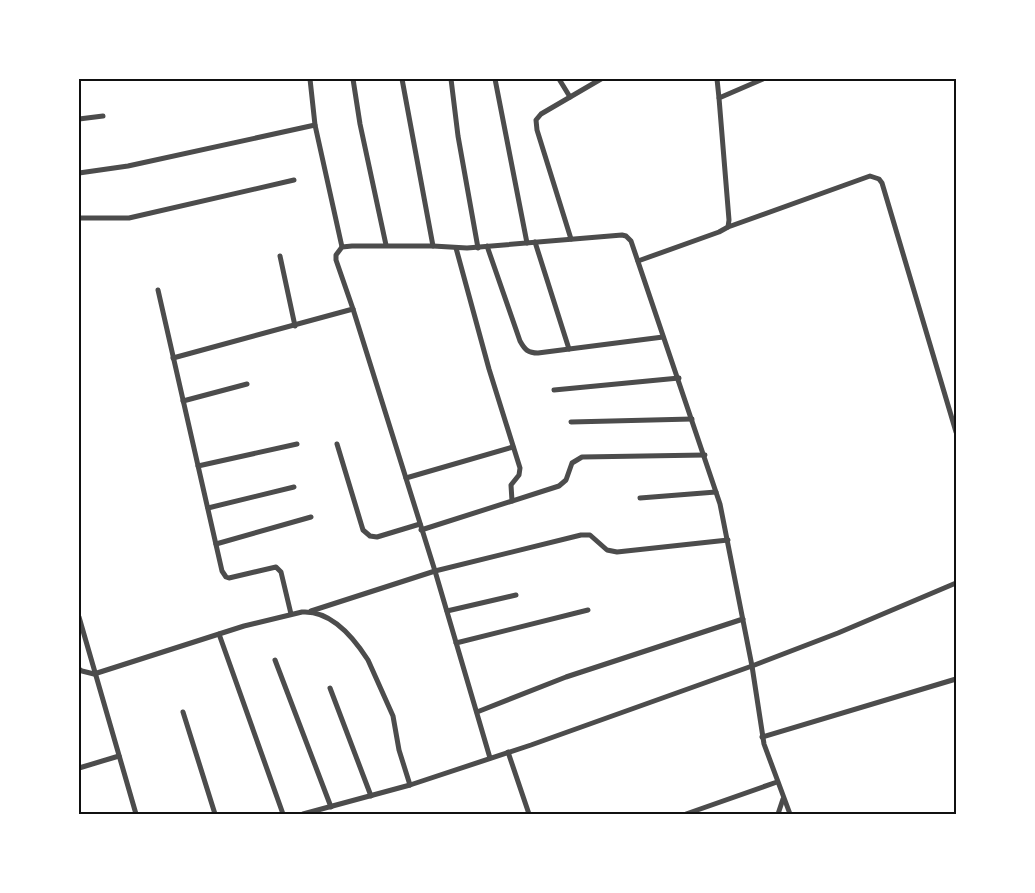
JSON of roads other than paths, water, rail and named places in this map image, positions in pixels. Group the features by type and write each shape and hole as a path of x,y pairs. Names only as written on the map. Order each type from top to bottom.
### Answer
{"street":[{"path":"310,79 315,125 342,247 336,255 336,260 435,571 490,758"},
{"path":"353,79 360,124 386,245"},
{"path":"402,79 434,246"},
{"path":"451,79 458,136 478,248"},
{"path":"495,79 527,243"},
{"path":"559,79 570,97"},
{"path":"571,239 536,124 540,114 601,79"},
{"path":"717,79 729,220 728,227"},
{"path":"719,98 763,79"},
{"path":"79,119 103,116"},
{"path":"79,173 137,165 315,125"},
{"path":"638,261 870,176 878,178 882,183 956,432"},
{"path":"79,218 129,218 294,180"},
{"path":"342,247 386,245 478,248 626,236 631,241 663,337 679,378 716,492 728,540 752,666 762,737 766,753 790,814"},
{"path":"535,242 570,349"},
{"path":"486,246 524,347 531,353 663,337"},
{"path":"456,248 520,472 511,485 512,501"},
{"path":"280,256 295,326"},
{"path":"158,290 222,571 229,578 273,567 279,569 291,614"},
{"path":"173,358 353,310"},
{"path":"554,390 679,378"},
{"path":"183,401 247,384"},
{"path":"571,422 692,419"},
{"path":"198,466 297,444"},
{"path":"337,444 363,530 370,536 377,537 512,501 562,484 566,480 572,463 582,457 705,455"},
{"path":"406,478 513,447"},
{"path":"208,508 294,488"},
{"path":"640,498 716,492"},
{"path":"216,544 311,517"},
{"path":"79,669 82,672 94,674 220,634 291,614 310,612 435,571 587,534 607,550 617,552 728,540"},
{"path":"303,814 410,785 752,666 838,633 956,582"},
{"path":"446,611 516,595"},
{"path":"456,643 588,610"},
{"path":"310,612 339,625 368,660 392,716 399,750 410,785"},
{"path":"79,618 136,814"},
{"path":"477,712 566,678 743,619"},
{"path":"220,634 283,814"},
{"path":"275,660 332,807"},
{"path":"762,737 956,679"},
{"path":"330,688 371,796"},
{"path":"183,712 215,814"},
{"path":"508,752 529,814"},
{"path":"79,768 119,756"},
{"path":"686,814 699,812 777,782"},
{"path":"778,814 783,799"}]}
